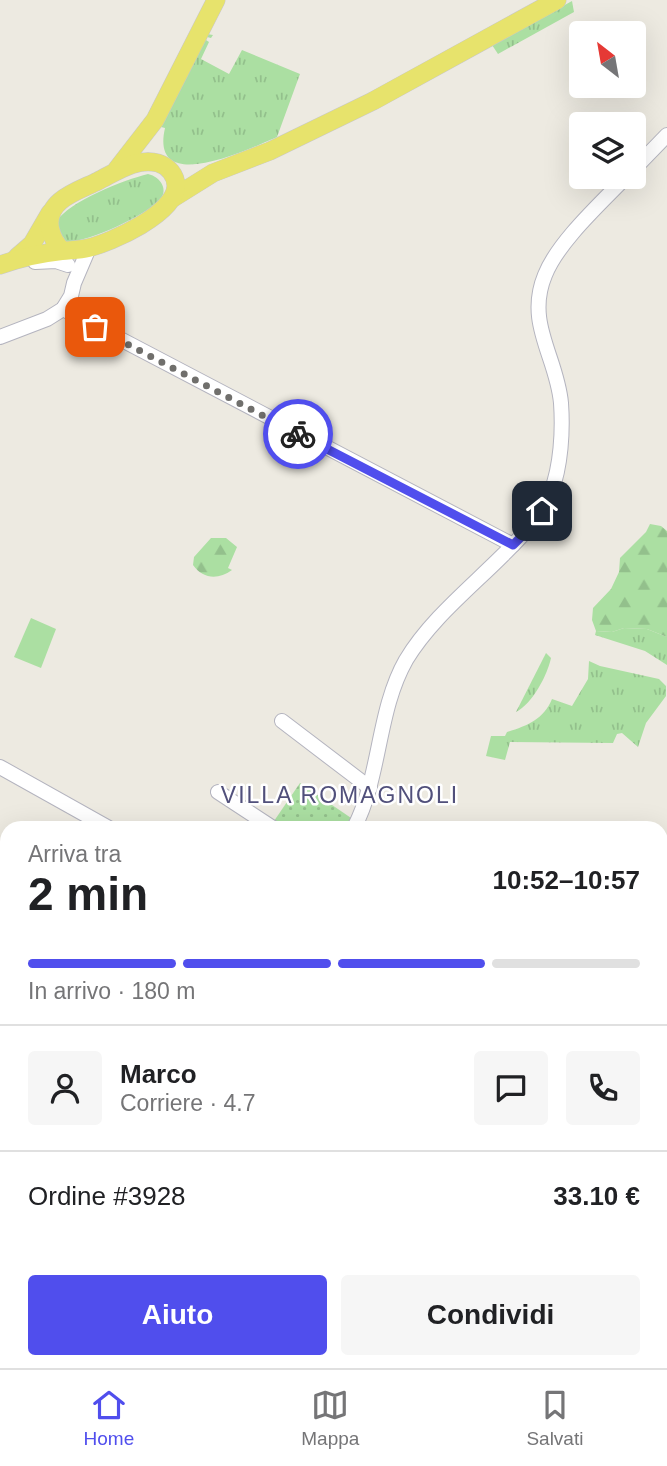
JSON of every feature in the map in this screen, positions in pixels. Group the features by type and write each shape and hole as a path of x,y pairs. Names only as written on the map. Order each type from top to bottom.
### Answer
{"main road":[{"path":"113,174 155,120 216,0"},
{"path":"5,264 66,258 143,224 159,213 173,198 213,173 270,151 351,112 557,0"},
{"path":"155,120 155,151 176,186 173,198"},
{"path":"5,264 32,244 52,211 65,197 133,164 150,161 191,175 213,173"},
{"path":"52,211 49,224 52,237 66,258"}],"street":[{"path":"646,157 667,135"},
{"path":"358,821 370,788 399,674 406,661 433,624 529,529 542,511 556,475 561,403 537,314 537,298 545,273 553,260 615,189"},
{"path":"0,337 47,319 63,309 71,296 89,248"},
{"path":"66,258 74,283"},
{"path":"63,309 513,545"},
{"path":"282,721 370,788"},
{"path":"0,767 96,821"},
{"path":"218,792 262,821"}],"green space":[{"path":"572,1 574,12 498,54 492,45"},
{"path":"207,34 213,35 211,38 207,37 209,42 201,59 229,74 242,50 300,74 277,137 226,157 187,165 172,160 164,149 165,128 161,127"},
{"path":"148,174 157,178 164,189 158,202 112,229 84,239 63,241 56,222 72,206 98,192"},
{"path":"650,524 661,526 667,531 667,637 647,629 596,631 592,620 593,608 611,589 619,572 620,558 646,532"},
{"path":"211,538 226,538 237,547 228,568 232,570 216,577 201,573 193,565 194,557"},
{"path":"31,618 56,629 41,668 14,657"},
{"path":"624,628 647,629 667,637 667,665 645,651 595,635 596,631 612,632"},
{"path":"546,653 551,658 542,681 528,703 516,712"},
{"path":"589,661 600,666 659,679 666,686 666,696 646,723 638,747 622,733 617,734 613,743 510,742 505,760 486,756 491,736 505,736 507,732 534,721 549,706 552,699 572,706 588,679"},
{"path":"300,783 354,820 353,821 274,821"}],"way so far":[{"path":"95,327 298,434"}],"district":[{"name":"VILLA ROMAGNOLI","path":"340,795"}],"route":[{"path":"298,434 513,545 542,511"}]}
